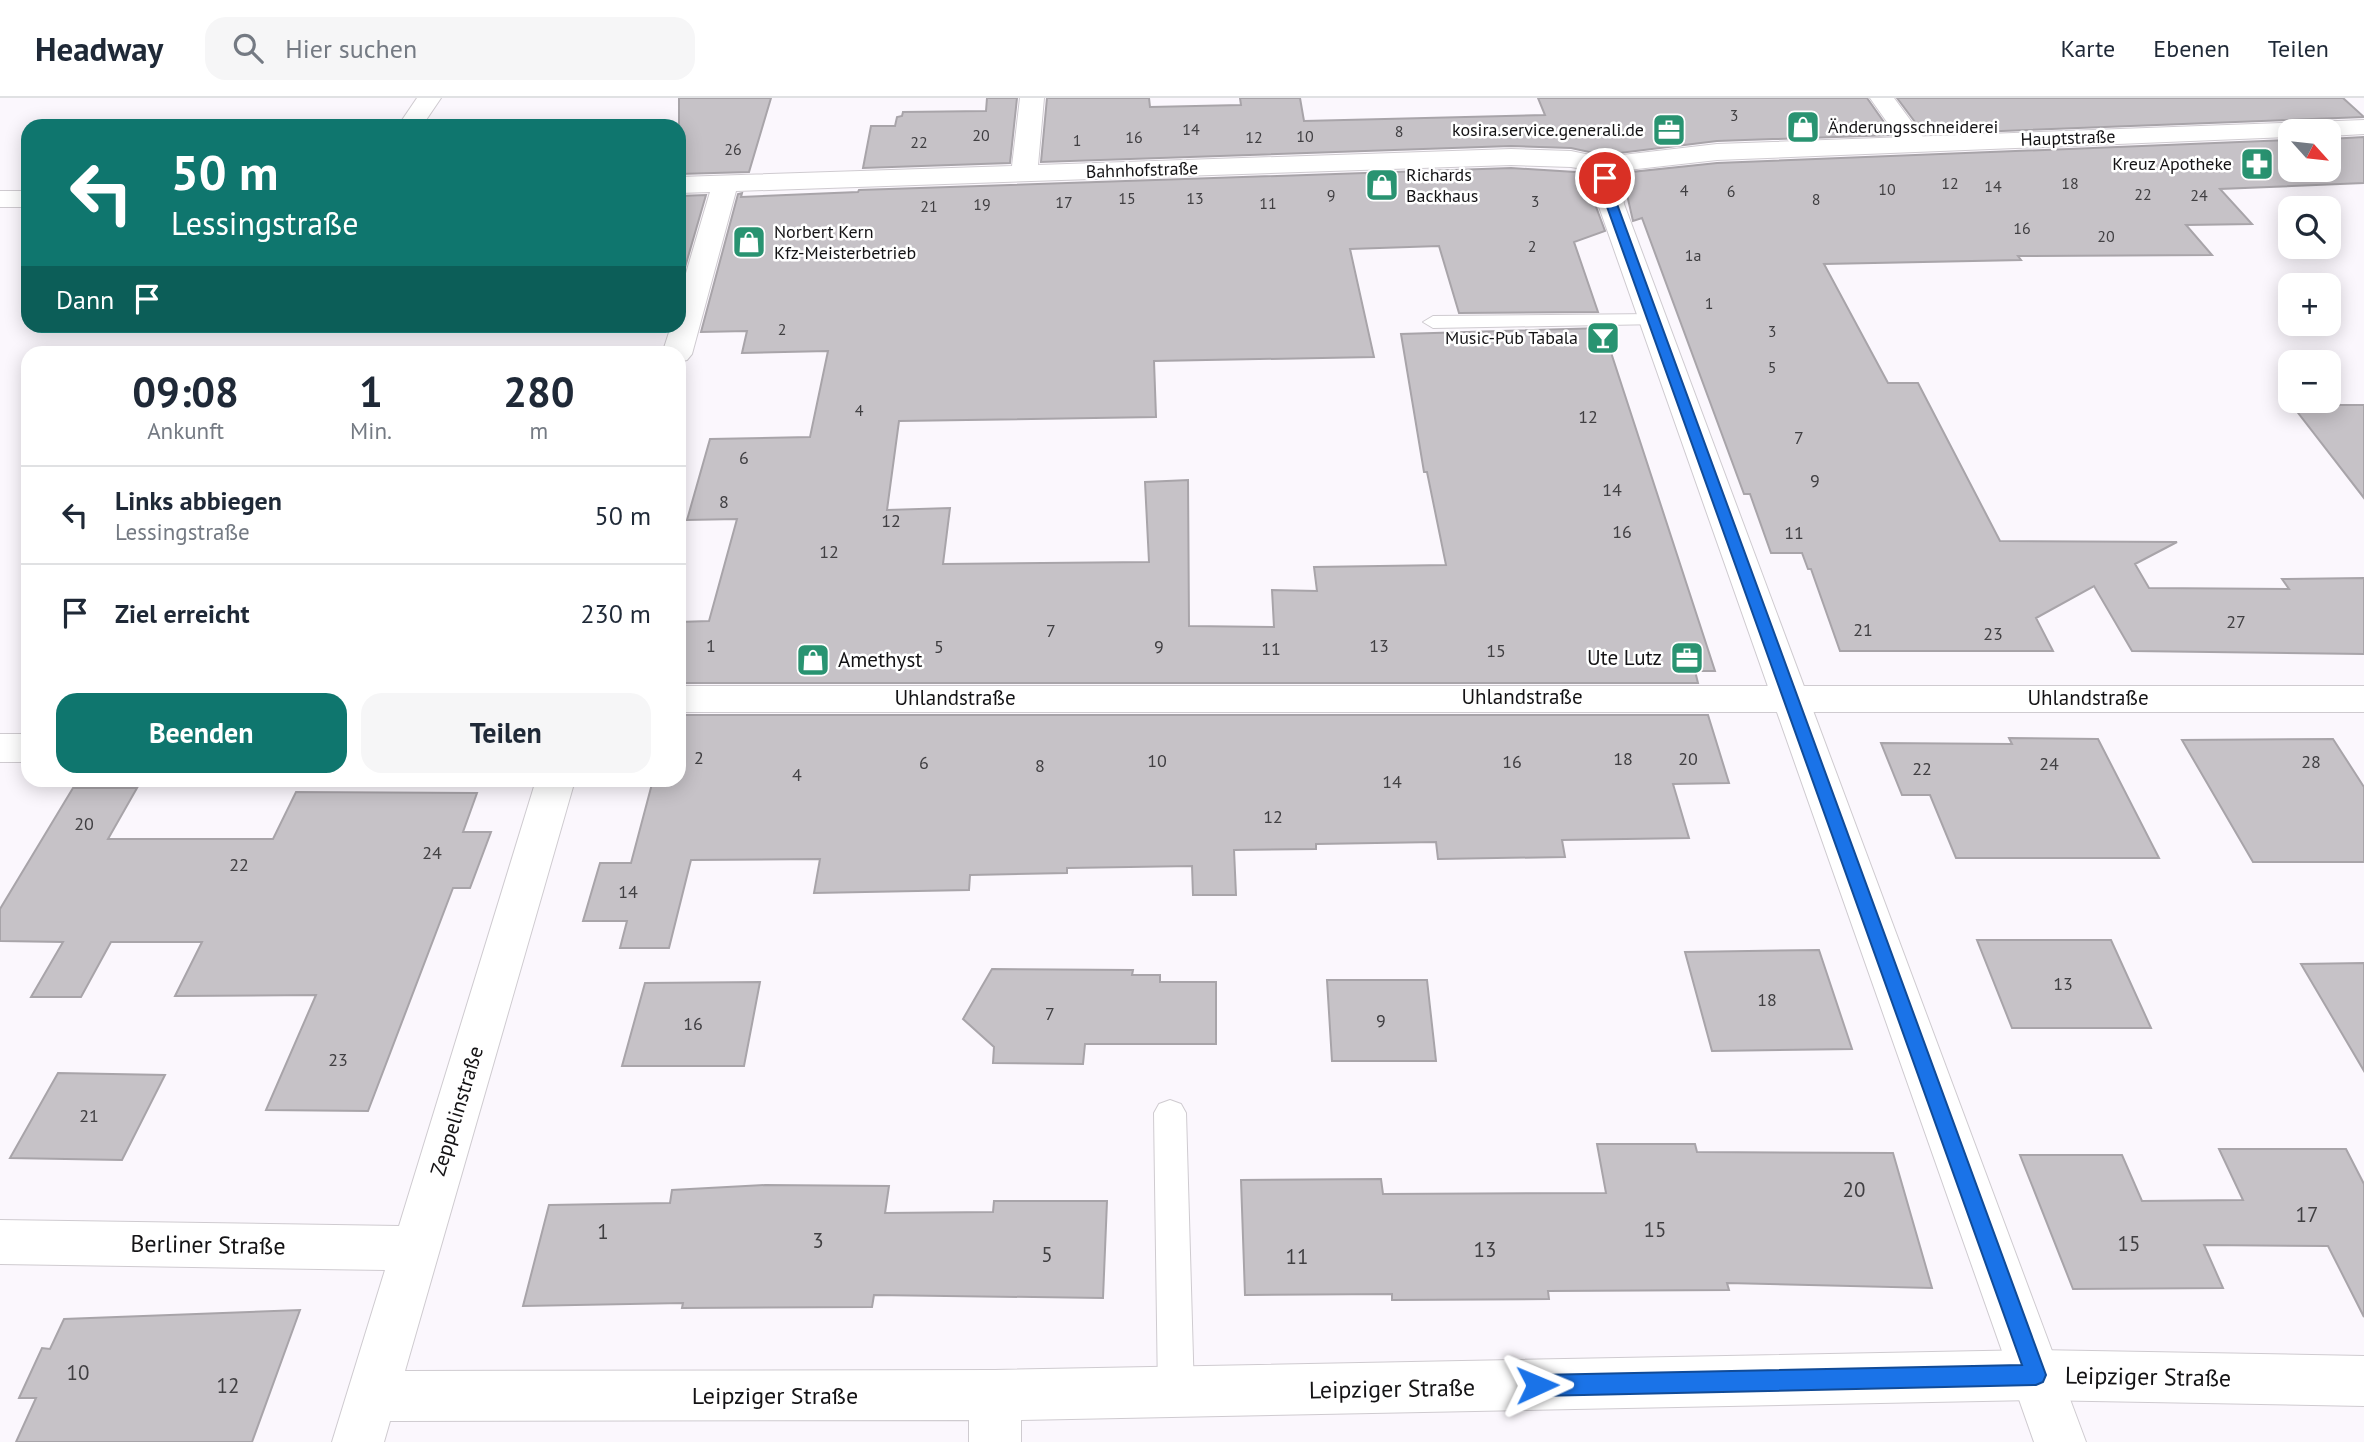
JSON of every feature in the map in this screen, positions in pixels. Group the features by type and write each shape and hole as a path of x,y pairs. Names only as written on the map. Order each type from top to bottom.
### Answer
{"street":[{"path":"415,119 429,98"},
{"path":"1024,174 1032,98"},
{"path":"1882,98 1915,144"},
{"name":"Hauptstraße","path":"1605,165 1717,152 2364,127"},
{"name":"Bahnhofstraße","path":"686,185 1511,157 1571,159 1605,165"},
{"path":"1605,165 1611,204 2060,1442"},
{"path":"686,322 725,184"},
{"path":"0,199 21,199"},
{"name":"Uhlandstraße","path":"686,699 1789,696 2364,699"},
{"path":"0,748 21,748"},
{"name":"Zeppelinstraße","path":"365,1419 554,787"},
{"name":"Berliner Straße","path":"0,1242 416,1248"},
{"name":"Leipziger Straße","path":"365,1419 995,1419 1176,1393 2036,1375 2364,1381"}],"lane":[{"path":"1433,322 1654,320"},
{"path":"1170,1113 1176,1393"}],"building":[{"path":"679,98 771,98 749,172 686,174 686,119 679,119"},
{"path":"987,98 1017,98 1010,163 863,168 871,126 895,126 897,117 902,116 903,112 986,111"},
{"path":"1047,98 1149,98 1150,107 1241,105 1240,98 1300,98 1304,121 1545,115 1538,98 1867,98 1893,135 1717,141 1603,155 1571,148 1511,146 1041,162"},
{"path":"1897,98 2343,98 2364,117 2278,119 1924,134"},
{"path":"2364,137 2364,183 2220,189 2252,224 2186,225 2212,255 2018,256 2021,260 1824,264 1888,383 1918,383 2000,541 2177,542 2135,564 2149,588 2289,589 2282,579 2364,578 2364,654 2132,651 2094,586 2036,618 2053,651 1840,651 1811,569 1808,569 1802,553 1771,553 1750,494 1744,494 1642,218 1633,221 1622,173 1717,163 2278,141 2278,182 2342,182 2342,138"},
{"path":"1511,168 1591,173 1595,204 1605,231 1574,242 1598,312 1459,313 1439,246 1350,249 1374,357 1154,361 1156,417 899,421 887,510 950,508 943,564 1149,562 1145,482 1188,480 1189,626 1274,627 1272,590 1317,591 1314,567 1446,565 1427,472 1424,472 1401,334 1603,328 1715,671 1695,671 1698,683 686,683 686,622 709,621 737,519 687,520 710,439 810,437 828,351 742,353 747,331 701,332 738,194 742,193 741,197 859,190"},
{"path":"706,195 686,264 686,196"},
{"path":"2341,405 2364,405 2364,498 2298,413 2341,413"},
{"path":"686,715 1708,715 1729,783 1673,784 1689,838 1562,840 1565,857 1438,859 1436,842 1316,844 1316,849 1234,850 1236,895 1193,895 1192,866 1067,868 1067,873 970,875 969,890 814,893 820,859 691,860 669,948 620,948 627,921 583,921 600,863 631,863 651,787 686,787"},
{"path":"2009,738 2098,739 2159,858 1956,858 1930,795 1902,795 1881,743 2012,744"},
{"path":"2333,739 2364,787 2364,862 2253,862 2182,740"},
{"path":"73,788 137,788 108,839 273,839 296,792 477,793 463,832 491,832 470,888 453,888 368,1111 266,1110 316,995 175,996 202,942 111,942 81,997 31,997 63,942 0,941 0,909"},
{"path":"1977,940 2111,940 2151,1028 2012,1028"},
{"path":"1819,950 1852,1049 1712,1051 1685,952"},
{"path":"2364,963 2364,1071 2301,964"},
{"path":"992,969 1133,970 1132,975 1160,975 1160,982 1216,982 1216,1044 1085,1044 1083,1064 993,1063 994,1047 963,1019"},
{"path":"1327,980 1427,980 1436,1061 1332,1061"},
{"path":"760,982 744,1066 622,1066 645,983"},
{"path":"58,1073 165,1075 122,1160 10,1158"},
{"path":"1597,1144 1695,1144 1697,1152 1893,1153 1932,1288 1727,1283 1729,1290 1548,1291 1549,1299 1392,1300 1392,1294 1245,1295 1241,1180 1381,1179 1383,1194 1606,1193"},
{"path":"2219,1149 2346,1149 2364,1184 2364,1317 2328,1246 2204,1245 2223,1288 2073,1289 2020,1155 2122,1155 2142,1201 2243,1200"},
{"path":"765,1185 889,1186 885,1213 993,1212 994,1201 1107,1201 1103,1298 874,1295 872,1307 682,1308 683,1303 523,1306 549,1205 670,1203 672,1190"},
{"path":"300,1310 252,1442 16,1442 36,1398 19,1398 42,1348 50,1349 64,1319"}],"place":[{"name":"Änderungsschneiderei","path":"1803,127"},
{"name":"kosira.service.generali.de","path":"1669,130"},
{"name":"Kreuz Apotheke","path":"2257,164"},
{"name":"Richards Backhaus","path":"1382,185"},
{"name":"Norbert Kern Kfz-Meisterbetrieb","path":"749,242"},
{"name":"Music-Pub Tabala","path":"1603,338"},
{"name":"Ute Lutz","path":"1687,658"},
{"name":"Amethyst","path":"813,660"}],"route":[{"path":"1537,1385 2036,1375 1611,204 1605,178"}]}
